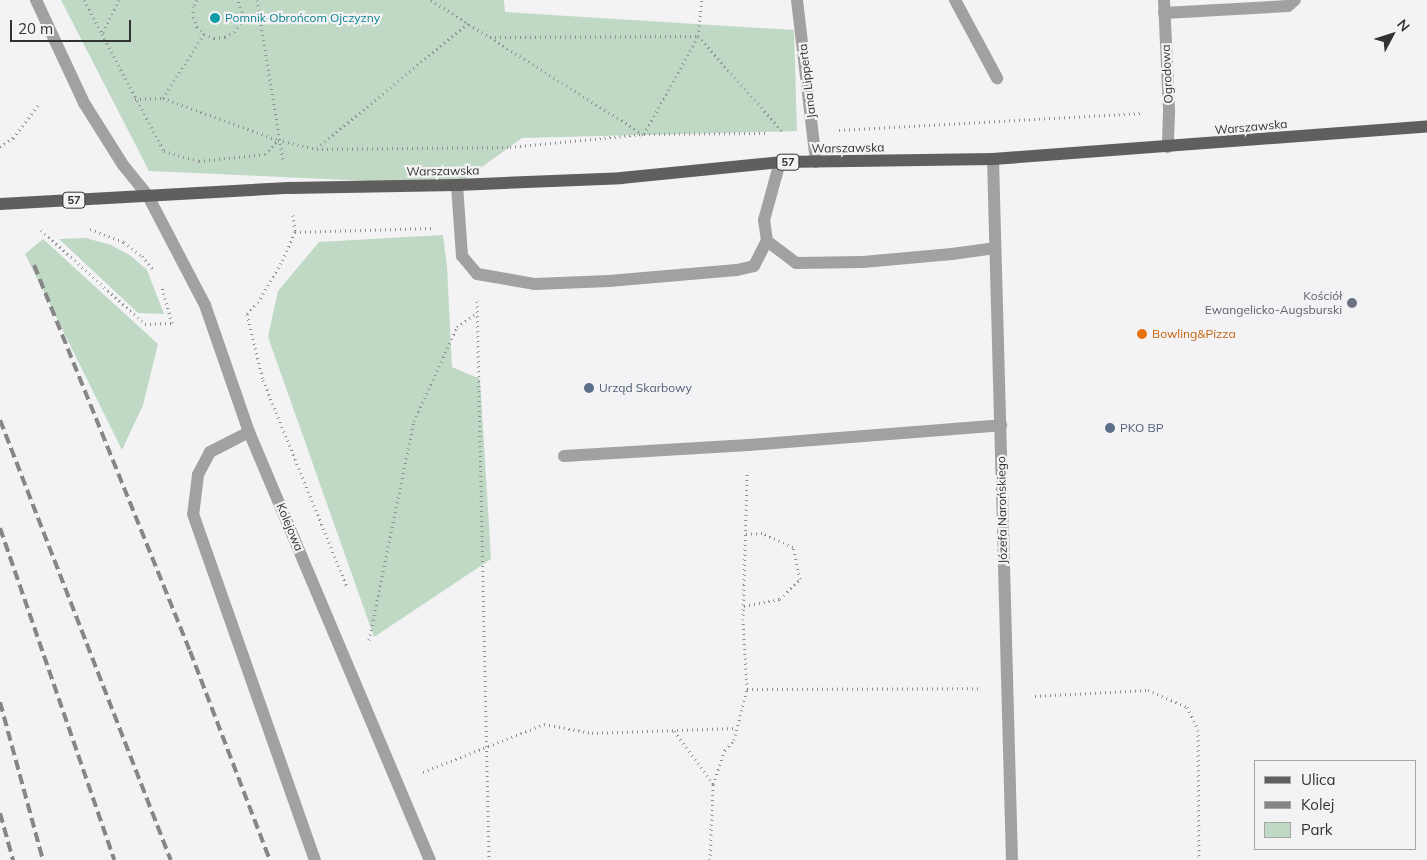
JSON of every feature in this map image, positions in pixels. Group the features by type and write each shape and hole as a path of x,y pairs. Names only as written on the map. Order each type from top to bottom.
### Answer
{"main road":[{"name":"Warszawska","path":"148,196 288,188 457,185 621,178 780,162 994,159 1427,126"},
{"name":"57","path":"0,204 148,196"}],"street":[{"name":"Kolejowa","path":"36,0 84,103 123,165 148,196 206,305 249,432 430,860"},
{"name":"Jana Lipperta","path":"797,0 816,162"},
{"path":"955,0 997,78"},
{"name":"Ogrodowa","path":"1164,0 1169,112 1168,147"},
{"path":"1164,13 1288,6 1296,0"},
{"name":"Józefa Narońskiego","path":"994,159 1012,860"},
{"path":"457,185 462,256 477,274 535,284 608,281 737,270 754,266 767,241 764,220 780,162"},
{"path":"767,241 796,263 863,262 995,248"},
{"path":"564,456 748,445 1001,425"},
{"path":"249,432 210,452 198,475 193,514 314,860"}],"path":[{"path":"84,0 164,151 199,161 265,154 278,140"},
{"path":"102,34 119,0"},
{"path":"197,0 193,17 197,27 204,34 214,38 225,37 234,32 240,22 242,12 238,0"},
{"path":"257,0 278,140"},
{"path":"431,0 644,134"},
{"path":"644,134 698,36 702,0"},
{"path":"317,149 468,23"},
{"path":"163,98 204,34"},
{"path":"135,98 163,98 278,140 317,149 510,147 644,134 784,133 698,36 490,37"},
{"path":"0,147 13,138 38,105"},
{"path":"813,132 1169,112"},
{"path":"46,226 38,227 145,324 172,323 160,283"},
{"path":"82,228 90,229 124,242 142,256 157,276"},
{"path":"351,595 263,380 247,314 262,296 281,263 295,232 460,228"},
{"path":"477,274 489,860"},
{"path":"369,640 414,421 457,327 478,313"},
{"path":"710,860 713,784 725,750 734,740 747,689 744,606 748,445"},
{"path":"744,606 780,599 800,579 793,547 762,533 745,534"},
{"path":"366,631 372,647"},
{"path":"747,689 983,688"},
{"path":"1007,697 1148,690 1187,707 1198,730 1199,860"},
{"path":"423,772 544,724 592,733 736,728"},
{"path":"674,730 713,784"},
{"path":"419,763 426,781"}],"green space":[{"path":"61,0 504,0 505,12 794,30 797,131 522,138 457,185 149,171"},
{"path":"443,235 447,267 452,367 480,379 491,559 374,637 268,337 278,291 319,242"},
{"path":"86,238 111,245 131,256 147,270 164,314 138,313 59,239"},
{"path":"43,239 158,344 143,405 122,450 25,254"}],"railway":[{"path":"34,265 190,651 270,860"},
{"path":"0,420 171,860"},
{"path":"0,528 114,860"},
{"path":"0,702 43,860"},
{"path":"0,813 13,860"}],"place":[{"name":"Pomnik Obrońcom Ojczyzny","path":"215,18"},
{"name":"Kościół Ewangelicko-Augsburski","path":"1352,303"},
{"name":"Bowling&Pizza","path":"1142,334"},
{"name":"Urząd Skarbowy","path":"589,388"},
{"name":"PKO BP","path":"1110,428"}]}
